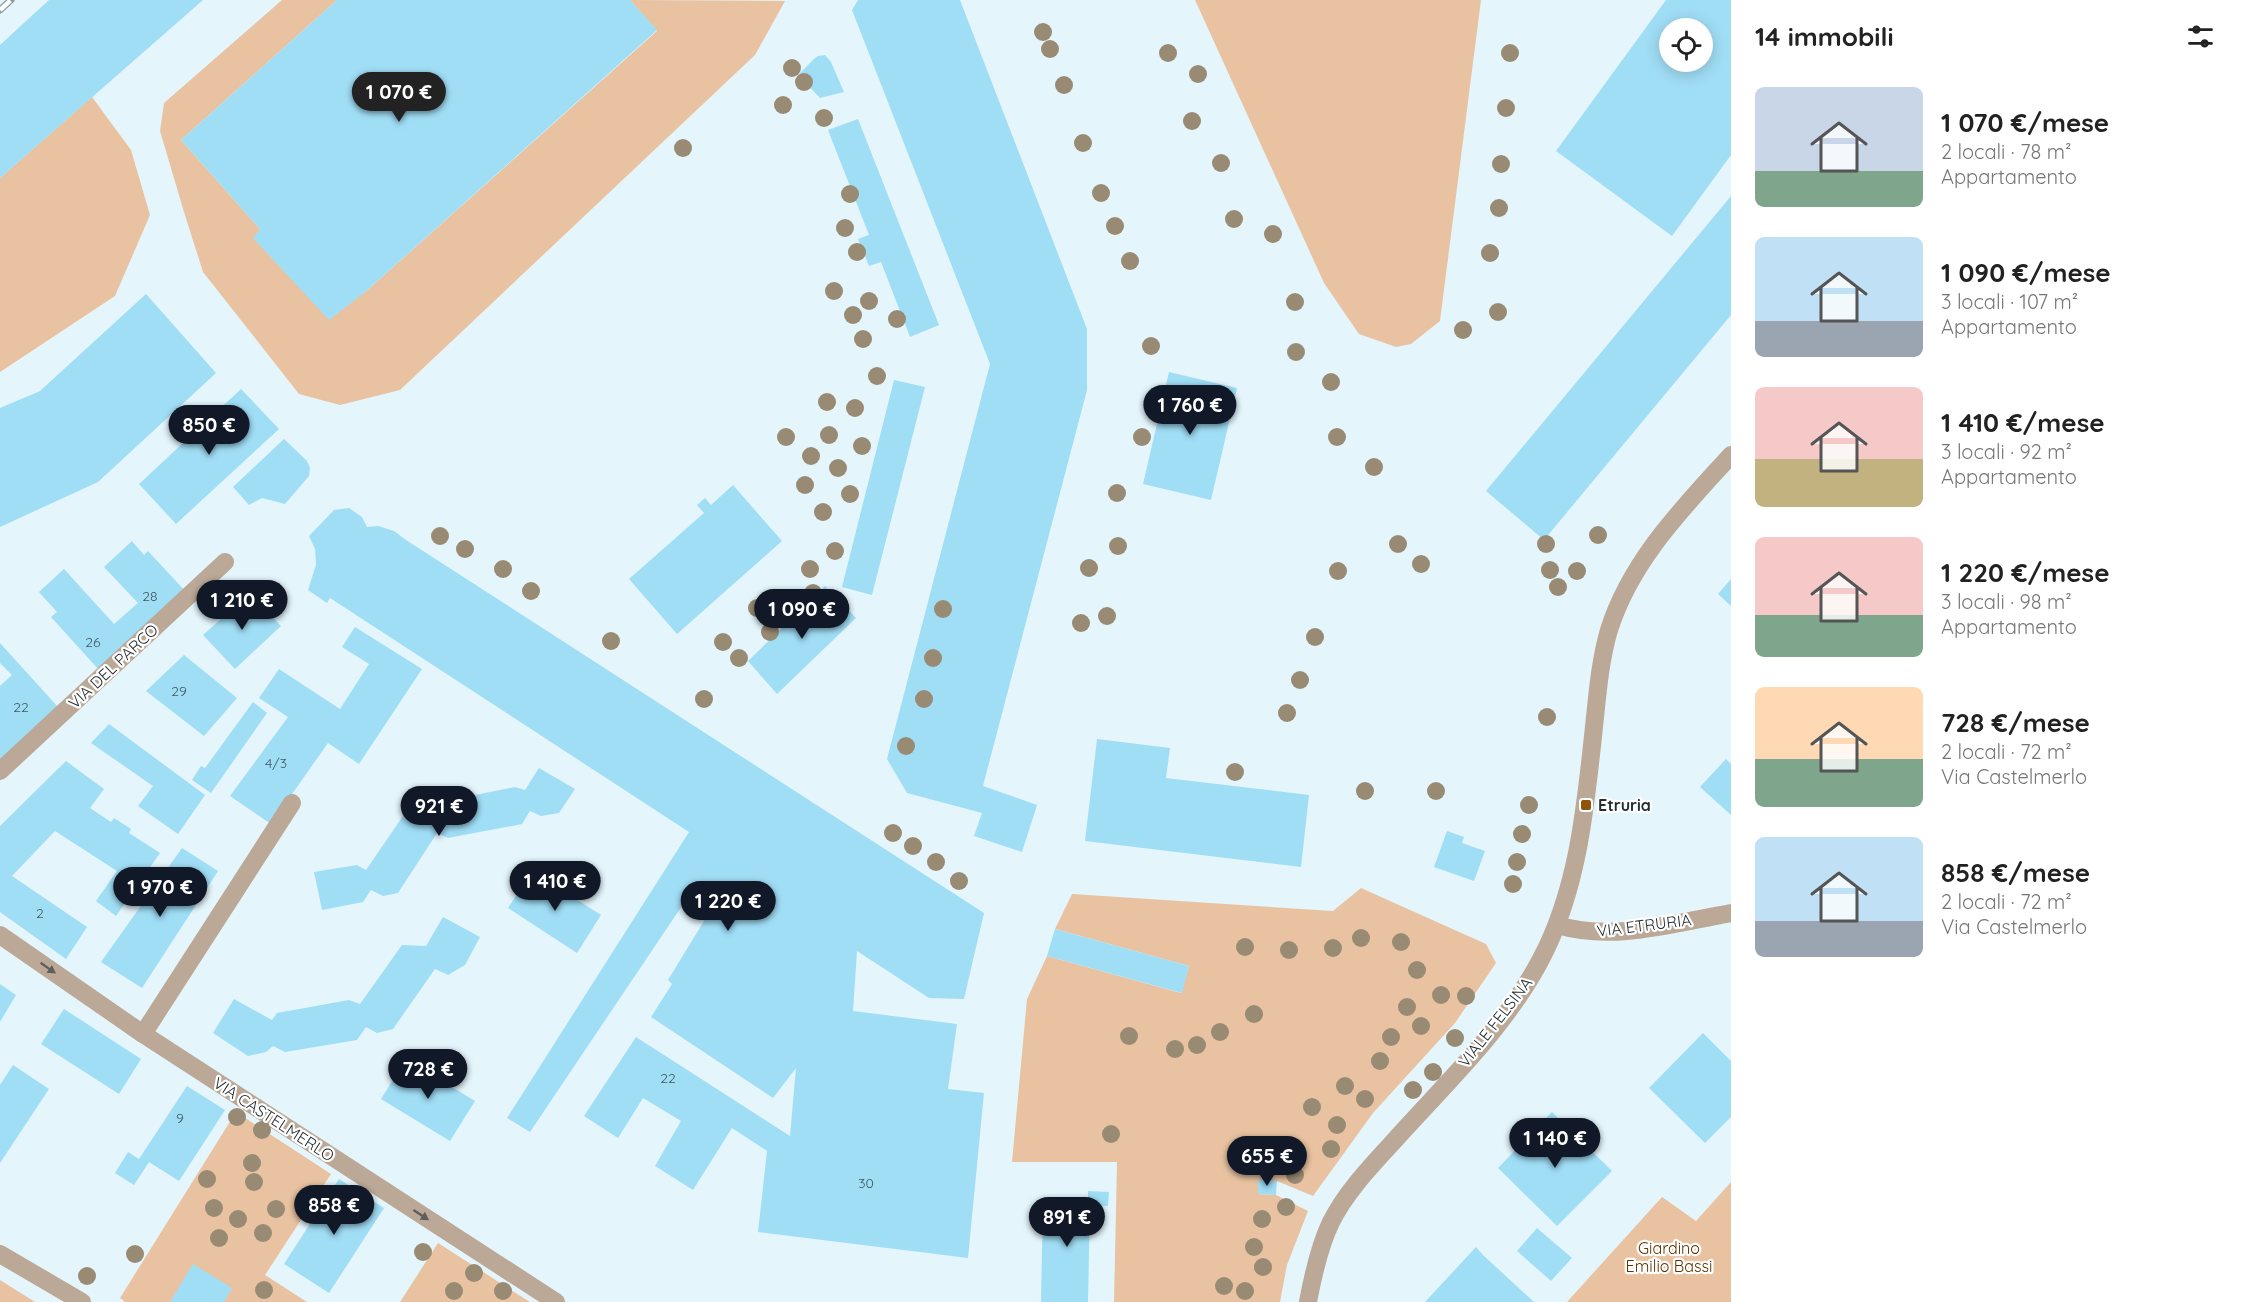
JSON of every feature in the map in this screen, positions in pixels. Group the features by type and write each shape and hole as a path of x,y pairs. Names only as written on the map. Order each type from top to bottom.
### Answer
{"street":[{"name":"VIALE FELSINA","path":"1308,1302 1317,1258 1332,1221 1358,1181 1487,1037 1525,987 1541,959 1557,925 1574,870 1586,805 1602,661 1621,598 1648,550 1731,455"},
{"name":"VIA DEL PARCO","path":"0,771 225,562"},
{"path":"143,1034 292,803"},
{"name":"VIA ETRURIA","path":"1557,925 1578,931 1615,932 1731,913"},
{"name":"VIA CASTELMERLO","path":"0,935 143,1034 556,1302"},
{"path":"0,1254 82,1302"}],"green space":[{"path":"282,0 337,0 181,140 260,229 287,206 364,293 657,31 630,0 785,1 755,55 400,390 340,405 299,394 203,272 160,131 164,103"},
{"path":"1195,0 1481,0 1440,321 1411,344 1396,347 1359,334 1324,283"},
{"path":"92,97 131,150 150,215 115,296 0,372 0,178"},
{"path":"1361,888 1486,944 1496,963 1455,1023 1373,1113 1313,1196 1277,1181 1258,1181 1258,1194 1276,1195 1308,1211 1287,1265 1280,1302 1114,1302 1117,1162 1012,1162 1027,999 1047,956 1181,993 1189,966 1055,929 1072,894 1333,911"},
{"path":"236,1112 331,1174 265,1275 307,1302 125,1302 120,1298"},
{"name":"Giardino Emilio Bassi","path":"1731,1182 1731,1302 1567,1302 1662,1197 1696,1221"},
{"path":"438,1243 530,1302 400,1302"},
{"path":"0,1280 35,1302 0,1302"}],"building":[{"path":"49,0 203,0 0,178 0,45"},
{"path":"337,0 630,0 657,30 364,293 329,320 253,238 260,229 181,140"},
{"path":"858,0 960,0 1087,329 1087,390 983,786 1037,805 1022,852 974,836 982,813 907,793 887,759 990,364 852,10"},
{"path":"1666,0 1731,0 1731,155 1672,236 1556,151"},
{"path":"825,55 831,62 844,92 820,98 798,75 818,56"},
{"path":"858,119 939,325 910,337 881,262 869,266 858,239 869,235 828,130"},
{"path":"1731,196 1731,315 1544,540 1486,491"},
{"path":"146,294 216,373 98,482 0,527 0,408 40,391"},
{"path":"1169,372 1237,388 1211,500 1143,484"},
{"path":"894,380 925,387 872,595 842,587"},
{"path":"241,389 279,429 176,524 139,484"},
{"path":"284,439 307,461 310,468 309,476 285,504 262,498 249,505 233,487"},
{"path":"733,485 782,541 677,634 629,579 704,513 697,505 705,498 711,505"},
{"path":"349,508 362,517 367,527 378,526 394,531 984,913 964,999 929,998 857,951 853,1011 957,1024 948,1089 984,1093 968,1258 758,1232 767,1151 732,1128 693,1190 655,1166 681,1121 643,1098 618,1138 584,1116 636,1037 790,1136 796,1068 773,1098 651,1017 672,984 668,980 718,898 696,885 530,1132 507,1118 689,832 330,598 327,603 308,590 316,565 315,549 309,536 334,510"},
{"path":"132,541 144,555 148,551 186,592 100,671 51,617 57,612 39,592 64,569 114,624 138,603 104,567"},
{"path":"1731,579 1731,606 1718,594"},
{"path":"825,586 856,618 777,694 748,661"},
{"path":"250,593 281,626 235,669 203,635"},
{"path":"355,627 422,669 359,764 328,743 271,824 230,796 288,717 259,698 279,669 340,709 369,664 342,647"},
{"path":"0,643 58,707 0,760 0,686 12,675 0,663"},
{"path":"184,655 237,698 204,736 146,691"},
{"path":"253,702 267,713 211,793 192,780 201,766 205,768"},
{"path":"109,724 205,795 178,834 138,806 153,786 91,743"},
{"path":"1097,739 1170,748 1166,778 1309,795 1301,867 1085,841"},
{"path":"1726,759 1731,764 1731,815 1700,787"},
{"path":"66,761 104,789 90,808 111,822 114,818 131,829 129,833 160,853 116,916 96,901 117,871 55,831 12,876 87,927 66,959 0,912 0,826"},
{"path":"539,768 575,789 559,813 541,816 530,811 522,824 448,838 437,833 398,893 383,896 371,890 363,902 322,910 314,872 357,865 366,870 405,813 420,809 432,814 440,802 515,787 525,790"},
{"path":"1447,831 1464,837 1462,843 1485,851 1474,881 1434,867"},
{"path":"182,848 218,871 142,988 101,962"},
{"path":"532,871 601,915 577,953 508,908"},
{"path":"443,917 480,937 465,965 448,975 435,969 393,1029 377,1033 366,1027 357,1040 285,1052 273,1046 266,1052 248,1056 213,1033 234,999 272,1020 277,1013 349,1000 360,1004 402,945 426,946"},
{"path":"1055,929 1189,966 1182,993 1047,956"},
{"path":"0,984 16,995 0,1022"},
{"path":"64,1009 141,1059 119,1094 41,1044"},
{"path":"1703,1033 1731,1061 1731,1117 1705,1143 1649,1088"},
{"path":"406,1059 475,1101 450,1141 381,1099"},
{"path":"13,1065 49,1089 0,1163 0,1085"},
{"path":"187,1086 225,1110 179,1181 149,1162 134,1185 115,1173 128,1152 139,1159"},
{"path":"1552,1112 1612,1171 1557,1226 1498,1168"},
{"path":"339,1179 384,1208 329,1293 284,1264"},
{"path":"1258,1180 1277,1181 1276,1195 1258,1194"},
{"path":"1088,1191 1109,1192 1108,1206 1090,1205 1088,1302 1041,1302 1043,1199 1088,1199"},
{"path":"1537,1228 1572,1258 1551,1281 1517,1251"},
{"path":"1476,1247 1483,1255 1534,1302 1425,1302"},
{"path":"193,1264 232,1288 224,1302 170,1302"}],"railway":[{"path":"0,10 11,0"}],"place":[{"name":"Etruria","path":"1586,805"}]}
